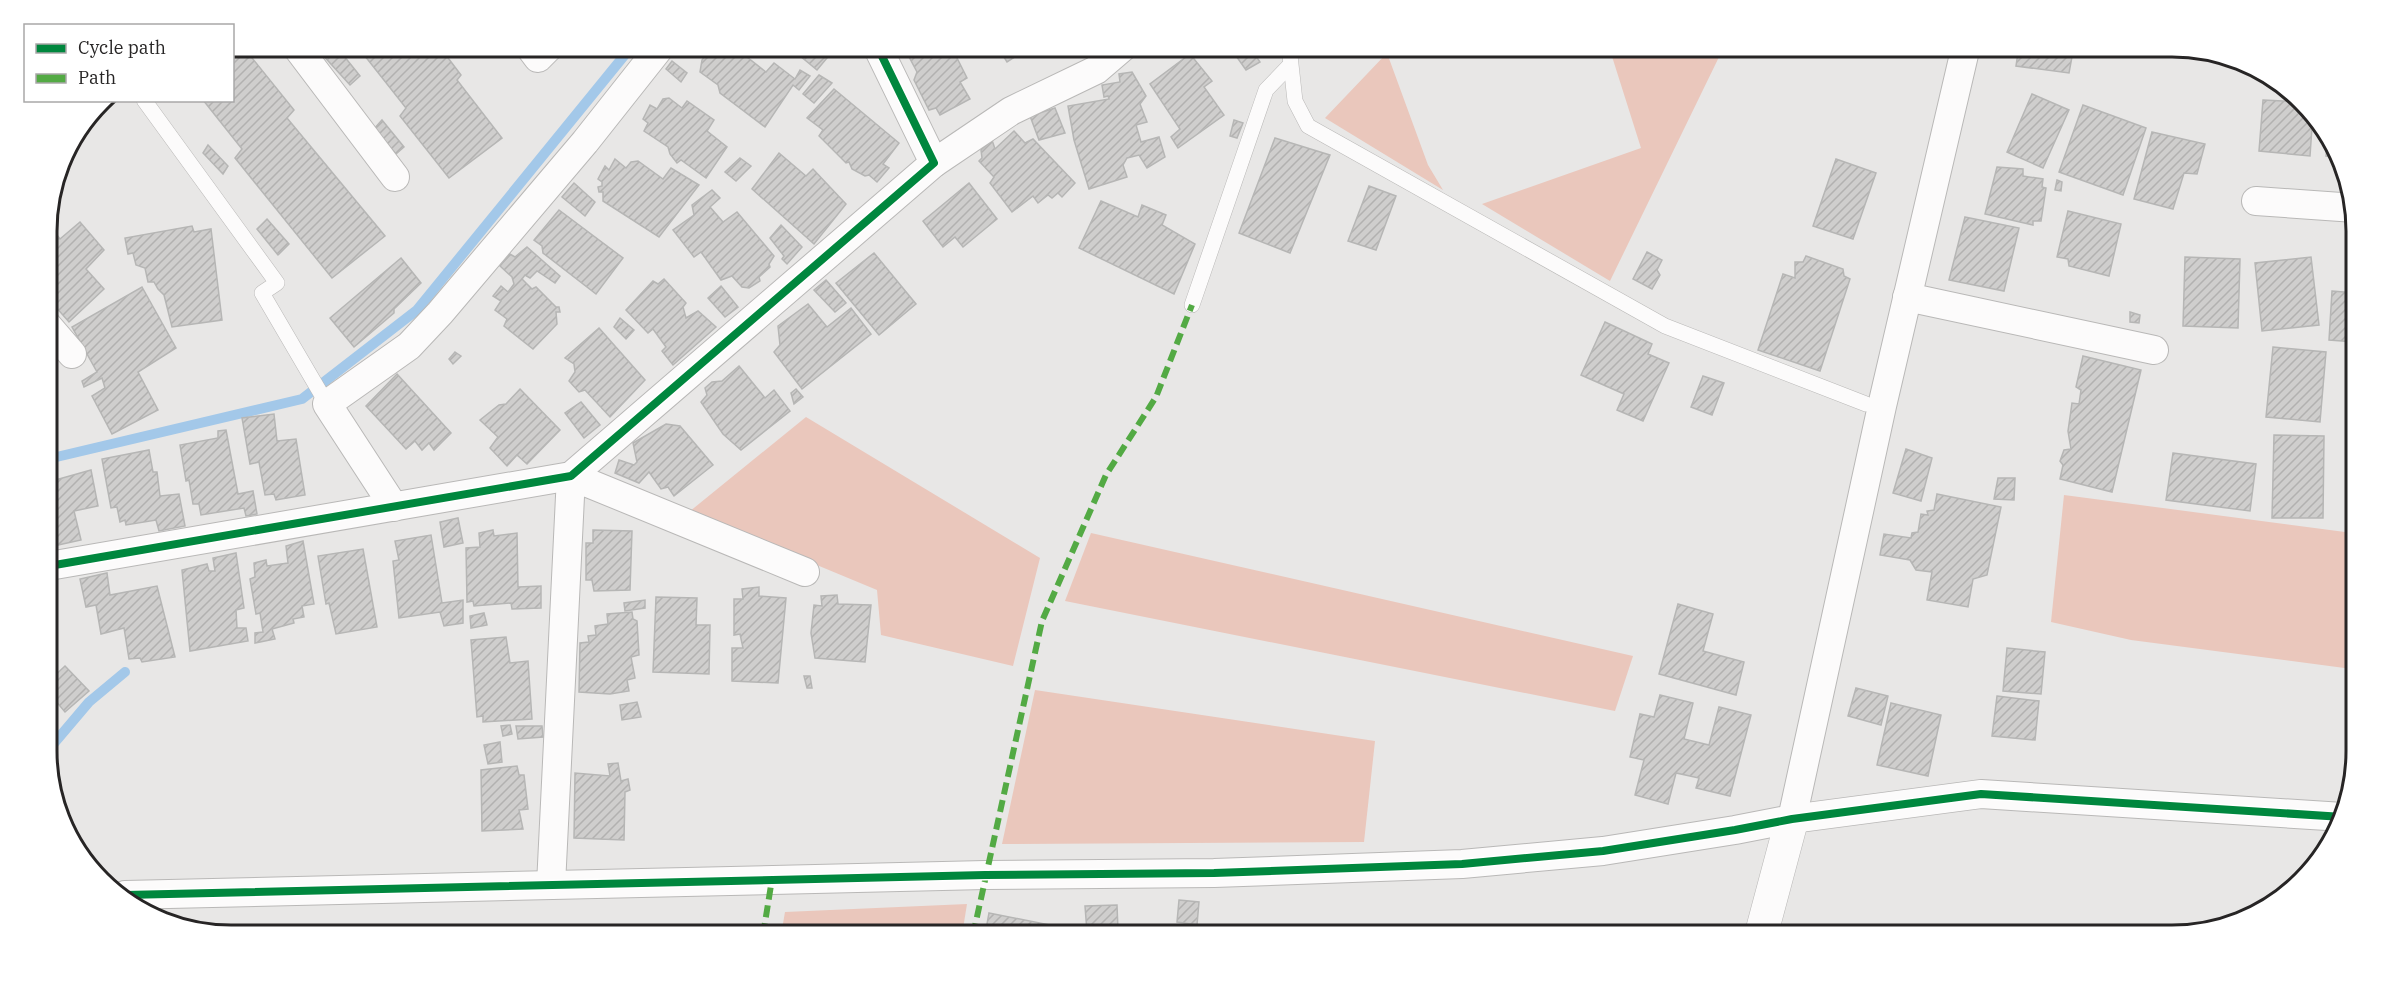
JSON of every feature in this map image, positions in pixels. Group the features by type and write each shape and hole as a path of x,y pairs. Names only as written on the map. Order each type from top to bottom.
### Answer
{"street":[{"path":"304,57 395,177"},
{"path":"394,507 327,404 409,346 440,313 585,142 652,57"},
{"path":"882,57 934,163"},
{"path":"57,565 571,476 934,163 1011,111 1096,69 1111,57"},
{"path":"1764,925 1792,819 1907,297 1963,57"},
{"path":"2256,201 2345,207"},
{"path":"1907,297 2154,350"},
{"path":"57,336 72,354"},
{"path":"571,476 805,572"},
{"path":"551,885 571,476"},
{"path":"132,895 985,875 1214,873 1462,864 1603,851 1792,819 1981,794 2333,816"}],"lane":[{"path":"1290,57 1295,101 1308,126 1665,326 1866,404"},
{"path":"1192,305 1266,90 1290,65"},
{"path":"145,102 277,283 262,293 327,404"}],"shaded area":[{"path":"1383,57 1388,57 1428,165 1443,190 1325,118"},
{"path":"1612,57 1719,57 1610,281 1482,204 1641,148"},
{"path":"806,417 1040,558 1013,666 881,635 877,590 689,512"},
{"path":"2064,495 2345,532 2346,668 2131,640 2051,622"},
{"path":"1091,533 1633,656 1615,711 1065,601"},
{"path":"1035,690 1375,741 1364,842 1002,844"},
{"path":"967,904 964,925 783,925 785,912"}],"building":[{"path":"234,57 251,57 294,110 287,118 385,236 332,278 235,158 242,149 205,102 234,102"},
{"path":"325,57 345,57 360,76 350,85"},
{"path":"366,57 447,57 461,75 457,80 502,138 449,178 400,116 406,108"},
{"path":"704,57 747,57 766,72 774,63 795,79 800,70 810,76 799,90 793,85 765,127 720,93 718,85 700,72"},
{"path":"801,57 828,57 817,70"},
{"path":"909,57 956,57 967,78 960,82 970,99 940,115 936,108 929,110 914,80 917,72"},
{"path":"1004,57 1015,57 1007,62"},
{"path":"1186,57 1192,57 1212,81 1204,87 1224,115 1178,148 1171,137 1180,129 1150,84"},
{"path":"1237,57 1257,57 1260,62 1246,70"},
{"path":"2017,57 2072,57 2069,73 2016,66"},
{"path":"672,61 687,73 681,82 666,69"},
{"path":"1132,72 1146,96 1140,104 1147,122 1136,125 1141,142 1159,137 1165,157 1147,168 1139,155 1127,158 1123,165 1127,177 1089,189 1074,140 1068,106 1109,99 1108,96 1104,97 1102,85 1120,82 1119,74"},
{"path":"819,75 832,83 814,103 803,94"},
{"path":"834,89 899,143 883,164 889,168 877,182 869,175 865,176 852,169 849,162 846,163 819,136 823,130 807,118"},
{"path":"2032,94 2069,110 2043,168 2007,152"},
{"path":"669,98 682,108 687,101 714,120 707,131 727,147 706,178 681,160 677,163 668,147 644,131 648,123 643,119 650,105 657,109 663,99"},
{"path":"2263,100 2288,101 2312,128 2310,156 2259,151"},
{"path":"2083,105 2146,128 2123,195 2059,172"},
{"path":"1055,108 1065,133 1039,140 1030,116"},
{"path":"382,120 404,147 396,154 374,129"},
{"path":"1234,120 1243,123 1237,138 1230,136"},
{"path":"1014,131 1025,143 1033,139 1075,183 1062,197 1058,193 1052,198 1048,195 1038,203 1033,196 1012,212 990,183 994,177 979,161 982,158 981,150 992,140 995,149"},
{"path":"2152,132 2205,144 2197,174 2184,173 2173,209 2134,199"},
{"path":"1275,138 1330,155 1290,253 1239,233"},
{"path":"208,145 228,166 223,174 203,153"},
{"path":"779,153 806,176 813,169 846,204 814,244 752,189"},
{"path":"740,158 751,166 736,181 725,172"},
{"path":"615,159 626,168 631,162 638,161 663,179 671,168 699,185 659,237 603,201 603,192 599,192 598,187 602,186 602,182 598,179 605,166 609,170"},
{"path":"1836,159 1876,173 1853,239 1813,226"},
{"path":"1997,167 2023,169 2023,176 2043,179 2042,187 2046,188 2041,221 2033,221 2033,225 1985,214"},
{"path":"2057,180 2062,182 2061,191 2055,190"},
{"path":"574,183 595,202 585,216 562,197"},
{"path":"969,183 997,219 963,247 955,237 943,247 923,221"},
{"path":"1369,186 1396,196 1376,250 1348,241"},
{"path":"712,190 720,198 710,207 723,222 737,212 774,256 769,264 770,267 759,277 760,281 749,288 742,287 732,276 721,280 701,252 694,257 673,230 694,215 692,205"},
{"path":"1101,201 1138,217 1142,205 1166,215 1162,225 1195,244 1174,294 1079,248"},
{"path":"559,210 623,258 596,294 543,253 542,246 534,240"},
{"path":"2068,211 2121,224 2109,276 2069,266 2068,259 2057,257"},
{"path":"1965,217 2019,228 2004,291 1949,280"},
{"path":"267,219 289,244 278,255 257,229"},
{"path":"80,222 104,250 86,269 104,289 69,322 57,308 57,235 60,239"},
{"path":"781,225 802,247 787,264 782,259 784,256 770,238"},
{"path":"192,226 194,232 211,229 222,320 172,327 164,295 154,282 148,282 145,268 136,265 133,253 128,254 125,238"},
{"path":"527,247 560,276 555,283 537,271 530,278 525,275 522,279 532,289 536,287 556,307 559,307 560,312 556,312 557,324 533,349 504,326 507,319 495,310 501,301 493,296 501,286 508,292 514,284 512,277 500,266 510,254 515,257"},
{"path":"1647,252 1662,260 1657,270 1660,275 1652,289 1633,279"},
{"path":"874,253 916,304 879,335 836,283"},
{"path":"1806,256 1843,269 1844,276 1850,279 1820,371 1758,350 1783,274 1795,278 1795,262 1803,262"},
{"path":"2185,257 2240,259 2238,328 2183,326"},
{"path":"2311,257 2319,325 2262,331 2255,263"},
{"path":"401,258 421,283 394,309 394,313 354,347 330,318"},
{"path":"664,279 686,303 683,307 686,318 698,311 716,327 673,365 662,351 666,347 653,329 648,333 626,310 653,281 658,284"},
{"path":"826,280 846,303 835,312 814,290"},
{"path":"721,286 738,307 725,317 708,298"},
{"path":"142,287 176,348 138,372 158,410 112,434 92,396 105,388 102,378 84,387 82,381 97,372 72,327"},
{"path":"2332,291 2346,292 2346,341 2329,340"},
{"path":"808,304 827,327 851,308 871,334 802,389 774,352 780,345 778,326"},
{"path":"2130,312 2140,315 2139,323 2130,322"},
{"path":"620,318 634,330 626,339 614,327"},
{"path":"1605,322 1652,344 1648,354 1669,363 1643,421 1617,410 1624,394 1581,375"},
{"path":"599,328 645,380 610,417 585,390 579,392 569,381 575,372 574,364 565,358"},
{"path":"2273,347 2326,352 2320,422 2266,417"},
{"path":"455,352 461,356 453,364 449,359"},
{"path":"2083,356 2141,370 2112,492 2060,479 2063,465 2060,461 2064,450 2071,449 2068,431 2072,403 2079,404 2081,390 2076,387"},
{"path":"739,366 765,398 774,390 790,411 741,450 723,434 701,402 707,395 705,388 712,382 722,381"},
{"path":"397,374 451,433 434,450 429,443 422,450 415,441 406,449 366,406"},
{"path":"1703,376 1724,383 1712,415 1691,407"},
{"path":"520,389 560,430 527,464 517,455 507,466 490,448 498,437 480,420 499,405 506,404"},
{"path":"796,389 803,397 794,404 791,393"},
{"path":"581,402 600,425 584,438 565,413"},
{"path":"274,414 277,441 296,439 305,495 276,500 274,494 265,495 259,462 250,464 242,418"},
{"path":"666,424 680,426 713,465 674,496 668,487 661,489 649,472 639,483 615,473 619,460 634,465 637,462 633,443"},
{"path":"226,430 238,494 253,491 257,514 246,516 244,508 201,515 199,504 193,504 189,480 186,481 180,445 218,438 218,431"},
{"path":"2274,435 2324,436 2323,518 2272,518"},
{"path":"1906,449 1932,458 1921,501 1893,493"},
{"path":"149,450 153,472 157,472 160,496 179,494 185,526 159,531 156,520 126,525 125,520 120,522 117,507 111,508 102,459"},
{"path":"2173,453 2256,464 2250,511 2166,500"},
{"path":"91,470 98,506 74,511 81,540 57,545 57,479"},
{"path":"1998,478 2015,478 2014,500 1994,499"},
{"path":"1937,494 2001,507 1987,575 1973,579 1968,607 1927,600 1932,572 1916,570 1910,560 1880,555 1884,534 1911,538 1912,533 1918,532 1921,514 1928,515 1927,511 1934,510"},
{"path":"458,518 463,543 444,547 440,522"},
{"path":"493,530 494,536 517,533 518,587 541,586 541,608 512,609 511,603 474,606 473,601 467,602 466,548 480,547 479,533"},
{"path":"593,530 632,531 630,590 594,591 592,580 586,580 586,543 593,543"},
{"path":"431,535 442,603 463,600 463,623 444,626 440,612 399,618 393,561 399,560 395,541"},
{"path":"303,541 314,604 302,606 304,617 293,619 294,623 272,629 275,639 255,643 255,633 263,632 260,613 256,614 250,579 255,577 254,563 266,560 267,566 288,563 286,546"},
{"path":"363,549 377,627 336,634 329,603 326,604 318,556"},
{"path":"236,553 244,608 236,610 237,628 246,628 248,641 190,651 182,570 207,564 209,571 215,571 213,558"},
{"path":"107,573 110,595 157,586 175,657 142,662 140,658 129,659 124,628 101,634 96,605 86,607 80,579"},
{"path":"759,587 759,596 786,598 778,683 732,681 732,648 743,648 740,634 734,635 734,599 743,599 742,589"},
{"path":"837,595 838,604 871,605 865,662 815,658 811,633 814,605 822,606 821,596"},
{"path":"656,597 697,598 696,625 710,625 709,674 653,672"},
{"path":"645,600 645,608 625,611 624,603"},
{"path":"1678,604 1713,614 1703,651 1744,662 1736,695 1659,674"},
{"path":"632,612 633,619 637,621 639,655 631,657 635,678 627,680 629,691 610,694 579,692 580,643 589,642 588,636 596,635 595,626 608,624 607,614"},
{"path":"484,613 487,625 471,628 470,616"},
{"path":"506,637 510,663 528,661 532,719 483,722 483,716 477,717 471,640"},
{"path":"2007,648 2045,652 2041,694 2003,691"},
{"path":"65,666 89,691 65,712 57,702 57,674"},
{"path":"804,676 810,676 812,688 807,688"},
{"path":"1856,688 1888,696 1881,725 1848,716"},
{"path":"1660,695 1693,703 1684,739 1709,745 1719,707 1751,715 1730,796 1696,788 1699,778 1676,773 1668,804 1635,795 1644,760 1630,757 1640,714 1654,717"},
{"path":"1997,696 2039,701 2035,740 1992,736"},
{"path":"637,702 641,717 622,720 620,705"},
{"path":"1891,703 1941,715 1928,776 1877,765"},
{"path":"510,725 512,734 503,736 501,726"},
{"path":"516,726 542,726 543,737 518,739"},
{"path":"500,742 502,762 488,764 484,745"},
{"path":"618,763 621,781 628,779 630,790 625,792 624,840 574,838 575,773 610,776 608,764"},
{"path":"517,766 519,775 524,775 528,809 519,810 523,829 482,831 481,770"},
{"path":"1179,900 1199,902 1197,925 1177,922"},
{"path":"1117,905 1118,925 1086,925 1085,906"},
{"path":"989,913 1050,925 987,925"}],"waterway":[{"path":"57,457 302,399 417,310 623,57"},
{"path":"57,740 89,702 125,672"}],"marked path":[{"path":"975,925 1042,621 1106,475 1156,397 1192,305"},
{"path":"765,925 772,879"}],"cycle path":[{"path":"57,565 571,476 934,163 882,57"},
{"path":"132,895 985,875 1214,873 1462,864 1603,851 1792,819 1981,794 2333,816"}]}
